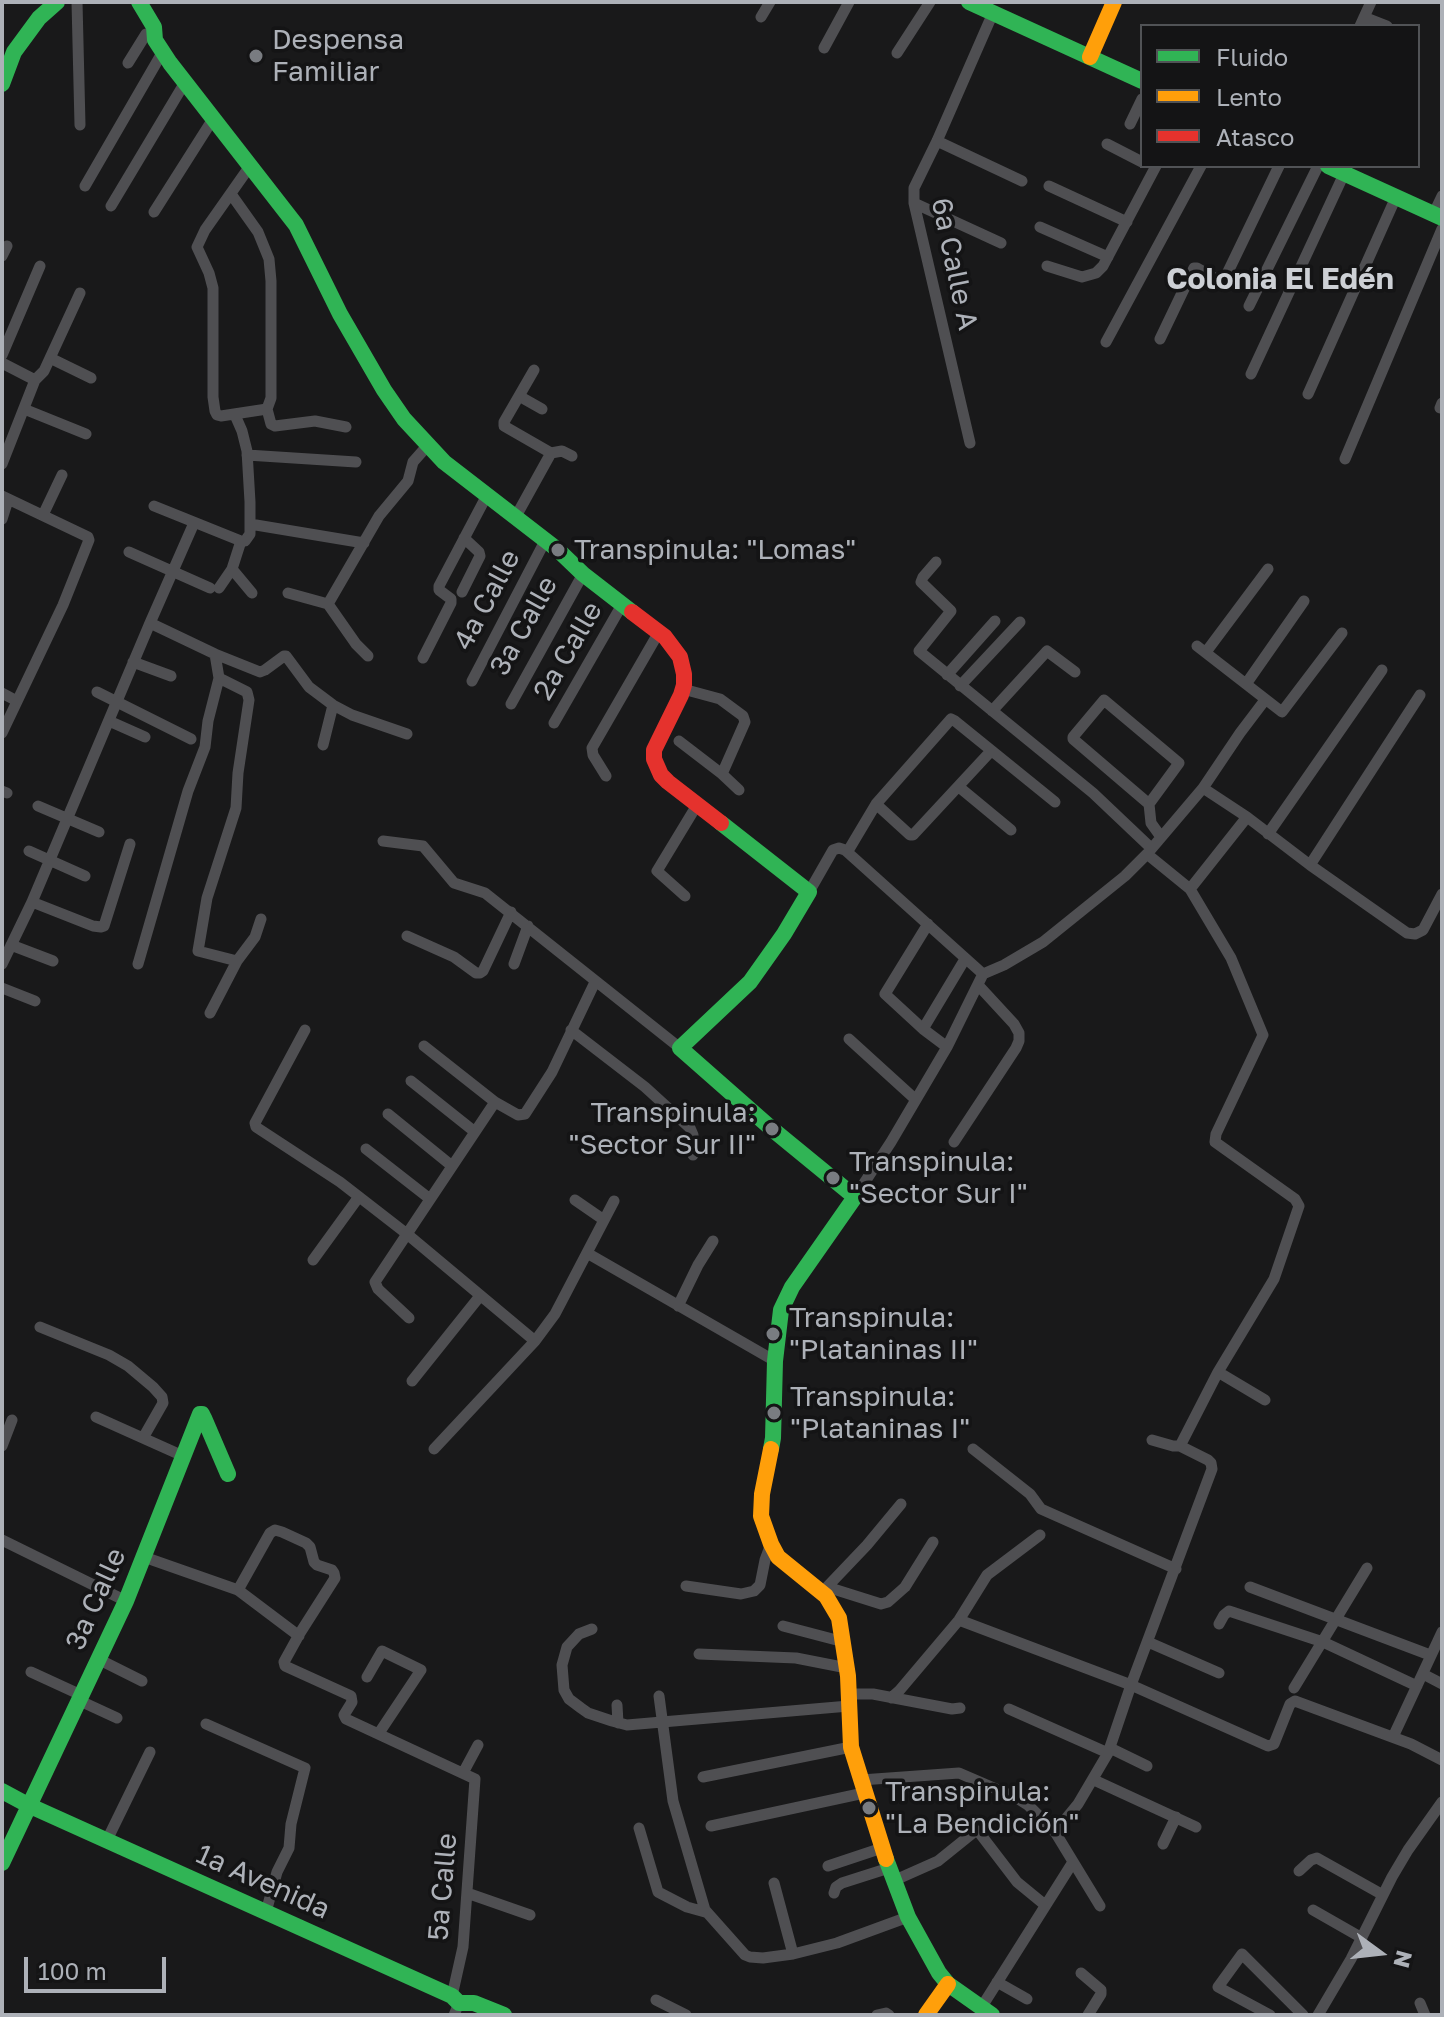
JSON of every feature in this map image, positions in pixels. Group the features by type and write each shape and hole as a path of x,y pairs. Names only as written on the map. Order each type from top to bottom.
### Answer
{"street":[{"path":"2,84 14,52 39,18 57,2"},
{"path":"77,2 80,125"},
{"path":"126,2 184,84 289,213 340,314 404,419 444,462 659,632 680,657 683,689 656,744 654,759 661,775 809,892"},
{"path":"85,186 155,42 154,27 139,2"},
{"path":"761,17 770,2"},
{"path":"824,48 849,2"},
{"path":"897,53 930,2"},
{"path":"969,2 1140,80"},
{"path":"1090,57 1114,2"},
{"path":"1362,22 1371,2"},
{"name":"6a Calle A","path":"970,443 914,203 914,187 993,13"},
{"path":"128,63 155,42"},
{"path":"111,206 184,84"},
{"path":"1130,124 1140,103"},
{"path":"154,212 213,119"},
{"path":"937,141 1022,181"},
{"path":"1107,144 1140,161"},
{"path":"250,166 205,230 197,248 213,288 213,406 219,416 267,409"},
{"path":"1047,266 1086,277 1096,273 1127,222 1153,168"},
{"path":"1106,342 1200,168"},
{"path":"1160,339 1194,267 1220,281 1224,280 1278,168"},
{"path":"1249,306 1317,168"},
{"path":"1251,374 1354,173 1439,221"},
{"path":"1049,186 1127,222"},
{"path":"231,194 258,232 266,249 270,270 271,398 267,409 271,424 315,421 346,427"},
{"path":"1345,459 1439,221 1442,196"},
{"path":"1308,394 1396,197"},
{"path":"914,203 1001,243"},
{"path":"1040,227 1108,257"},
{"path":"2,355 40,266"},
{"path":"2,464 35,380 44,371 80,293"},
{"path":"50,358 91,378"},
{"path":"2,363 35,380"},
{"path":"534,370 504,422 504,428 551,453 562,451 572,456"},
{"path":"519,396 542,409"},
{"path":"24,409 86,434"},
{"path":"154,506 241,541 249,537 247,455 245,439 235,415"},
{"path":"328,604 387,505 408,482 413,462 428,445"},
{"path":"515,518 551,453"},
{"path":"247,455 356,462"},
{"path":"43,515 62,475"},
{"path":"423,658 451,603 451,599 438,588 486,497"},
{"path":"2,519 5,498 89,538 63,605 2,733"},
{"path":"2,964 32,902 194,523"},
{"path":"250,524 364,543"},
{"path":"462,592 480,556 464,538"},
{"path":"129,552 215,588 232,569 241,541"},
{"name":"4a Calle","path":"472,681 545,541"},
{"path":"562,553 589,564 604,579 608,591"},
{"path":"936,562 921,582 951,611 919,651 1093,793 1190,889 1231,958 1263,1035 1215,1142 1295,1199 1299,1206 1274,1279 1218,1372 1180,1446"},
{"path":"232,569 252,593"},
{"path":"1268,569 1202,649 1283,712 1342,633"},
{"name":"3a Calle","path":"511,704 583,574"},
{"path":"288,593 328,604 368,656"},
{"path":"1246,684 1304,601"},
{"name":"2a Calle","path":"554,723 623,603"},
{"path":"947,675 995,621"},
{"path":"960,686 1020,622"},
{"path":"150,623 260,672 286,656 309,687 333,705 407,734"},
{"path":"606,776 592,748 659,632"},
{"path":"992,711 1047,650 1075,672"},
{"path":"138,964 188,791 205,747 219,678 215,654"},
{"path":"133,662 171,676"},
{"path":"1268,834 1382,670"},
{"path":"219,678 247,692 249,700 236,808 207,898 198,951 237,961"},
{"path":"683,689 720,699 744,718 745,724 722,774"},
{"path":"97,692 191,739"},
{"path":"2,693 17,701"},
{"path":"1310,865 1420,695"},
{"path":"1149,804 1073,739 1104,700 1179,763 1149,804 1151,823 1161,837"},
{"path":"933,1542 905,1587 884,1603 825,1590 783,1562 771,1544 761,1516 761,1505 772,1449 775,1361 781,1310 787,1295 891,1142 947,1047 981,979 1043,942 1104,894 1149,851 1203,788 1265,700"},
{"path":"323,745 333,705"},
{"path":"848,851 876,804 950,720 1055,802"},
{"path":"109,721 145,737"},
{"path":"679,741 739,790"},
{"path":"876,804 912,836 991,751"},
{"path":"959,787 1011,830"},
{"path":"1203,788 1411,934 1423,930 1442,894"},
{"path":"685,896 657,871 697,805"},
{"path":"38,806 99,832"},
{"path":"1190,889 1247,817"},
{"path":"383,841 422,845 454,883 483,892 511,912 680,1048 855,1197"},
{"path":"32,902 93,926 104,926 130,844"},
{"path":"680,1048 750,982 784,934 833,850 848,851 965,959 1019,1033 1016,1048 954,1142"},
{"path":"29,851 85,876"},
{"path":"407,936 454,957 480,973 511,912"},
{"path":"210,1013 237,961 255,937 261,919"},
{"path":"928,924 885,994 947,1047"},
{"path":"514,964 528,926"},
{"path":"11,945 53,961"},
{"path":"923,1029 965,959"},
{"path":"424,1046 495,1102 518,1115 525,1114 552,1072 595,982"},
{"path":"2,988 35,1001"},
{"path":"305,1030 255,1125 321,1168 407,1234 535,1341"},
{"path":"571,1030 645,1087 690,1128 693,1155"},
{"path":"849,1039 915,1099"},
{"path":"411,1081 475,1132"},
{"path":"409,1318 375,1284 495,1102"},
{"path":"388,1114 452,1166"},
{"path":"366,1149 430,1199"},
{"path":"313,1260 358,1198"},
{"path":"575,1200 604,1220"},
{"path":"434,1449 535,1341 555,1314 614,1201"},
{"path":"678,1306 713,1241"},
{"path":"587,1253 775,1361"},
{"path":"412,1381 480,1296"},
{"path":"40,1327 109,1355 153,1387 163,1403 143,1438"},
{"path":"1218,1372 1265,1400"},
{"name":"3a Calle","path":"2,1863 126,1601 201,1413 228,1474"},
{"path":"96,1417 183,1456"},
{"path":"2,1446 12,1420"},
{"path":"1055,1832 1094,1780 1109,1751 1212,1469 1210,1461 1180,1446 1152,1440"},
{"path":"973,1449 1030,1494 1041,1509 1176,1569"},
{"path":"825,1590 901,1504"},
{"path":"238,1590 270,1533 275,1530 306,1543 314,1562 332,1570 335,1578 284,1664 351,1696 352,1702 344,1718 463,1773 478,1745"},
{"path":"891,1698 959,1620 987,1575 1040,1535"},
{"path":"2,1540 126,1601"},
{"path":"686,1586 741,1594 751,1592 760,1585 771,1544"},
{"path":"144,1557 238,1590 299,1636"},
{"path":"1294,1688 1367,1568"},
{"path":"1250,1587 1430,1655"},
{"path":"825,1590 836,1611 844,1642 851,1747 862,1786 908,1917 948,1984 987,2012 997,1982 1073,1862"},
{"path":"1219,1624 1229,1611 1323,1642 1420,1680 1442,1684"},
{"path":"959,1620 1131,1685 1268,1746 1274,1744 1293,1701 1393,1737 1442,1760"},
{"path":"783,1626 844,1642"},
{"path":"592,1629 579,1634 564,1653 564,1690 569,1699 588,1713 627,1725 849,1700 873,1694 960,1708"},
{"path":"1393,1737 1442,1632"},
{"path":"1148,1642 1219,1673"},
{"path":"367,1677 382,1651 421,1670 379,1733"},
{"path":"699,1654 796,1658 847,1668"},
{"path":"98,1659 142,1681"},
{"path":"31,1672 117,1718"},
{"path":"659,1696 673,1801 705,1912 747,1956 763,1958 793,1954 837,1943 908,1917"},
{"path":"617,1705 618,1723"},
{"path":"1009,1709 1147,1766"},
{"path":"206,1724 305,1768 291,1824 289,1848 263,1910"},
{"path":"703,1777 851,1747"},
{"path":"107,1840 150,1752"},
{"name":"5a Calle","path":"455,2005 463,1947 476,1781 463,1773"},
{"path":"711,1826 862,1786 959,1773 1028,1805 1055,1832 1100,1906"},
{"path":"1094,1780 1196,1827"},
{"name":"1a Avenida","path":"2,1791 263,1910 455,2005 474,2003 504,2015"},
{"path":"1318,2015 1408,1850 1442,1802"},
{"path":"1163,1844 1176,1817"},
{"path":"639,1828 658,1892 687,1907 705,1912"},
{"path":"834,1893 842,1883 938,1861 978,1831 1017,1882 1045,1905"},
{"path":"828,1866 882,1848"},
{"path":"1299,1871 1317,1858 1383,1895"},
{"path":"774,1883 793,1954"},
{"path":"467,1893 530,1915"},
{"path":"1313,1910 1362,1938"},
{"path":"1270,2015 1218,1987 1242,1954 1303,2015"},
{"path":"1081,1973 1101,1990 1088,2015"},
{"path":"997,1982 1027,1999"},
{"path":"926,2015 948,1984"},
{"path":"656,2000 686,2015"},
{"path":"877,2015 889,2015"}],"traffic: fast":[{"path":"2,84 14,52 39,18 57,2"},
{"path":"139,2 154,27 155,40 170,63 296,225 340,314 404,419 444,462 632,612"},
{"path":"969,2 1140,80"},
{"path":"1332,168 1442,218"},
{"path":"721,823 809,892 750,982 680,1048 855,1197 792,1287 781,1310 771,1449"},
{"path":"2,1863 126,1601 200,1414 228,1474"},
{"path":"2,1791 452,1996 459,2003 474,2003 504,2015"},
{"path":"886,1859 908,1917 939,1973 948,1984 992,2015"}],"traffic: slow":[{"path":"1090,57 1114,2"},
{"path":"771,1449 761,1516 778,1557 826,1596 839,1618 848,1676 851,1747 886,1859"},
{"path":"926,2015 948,1984"}],"traffic: jam":[{"path":"632,612 665,637 680,657 684,674 681,695 654,750 654,759 668,782 721,823"}],"place":[{"name":"Despensa Familiar","path":"256,56"},
{"name":"Transpinula: \"Lomas\"","path":"558,550"},
{"name":"Transpinula: \"Sector Sur II\"","path":"772,1129"},
{"name":"Transpinula: \"Sector Sur I\"","path":"833,1178"},
{"name":"Transpinula: \"Plataninas II\"","path":"773,1334"},
{"name":"Transpinula: \"Plataninas I\"","path":"774,1413"},
{"name":"Transpinula: \"La Bendición\"","path":"869,1808"}],"district":[{"name":"Colonia El Edén","path":"1280,279"}]}
